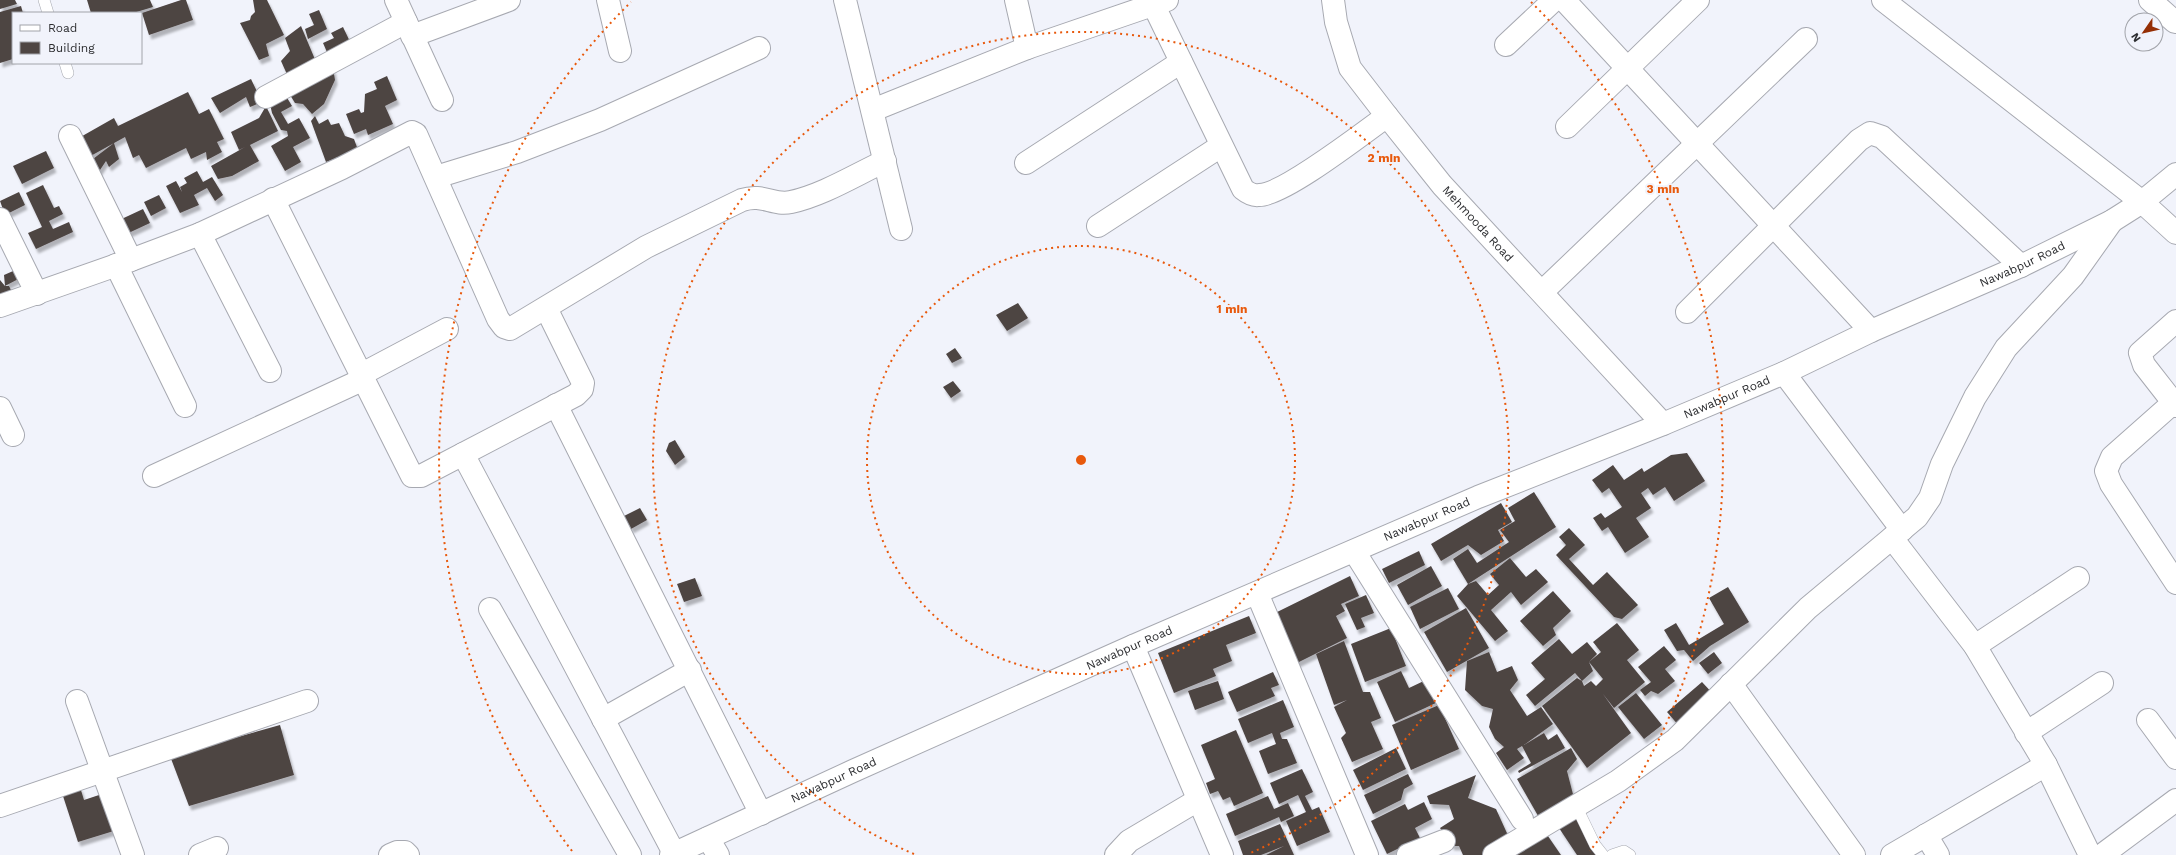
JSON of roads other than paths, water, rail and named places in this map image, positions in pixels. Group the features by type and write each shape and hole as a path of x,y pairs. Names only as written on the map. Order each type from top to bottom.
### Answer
{"street":[{"path":"396,0 442,100"},
{"path":"266,97 409,29 509,0"},
{"path":"608,0 620,51"},
{"path":"845,0 901,229"},
{"path":"1016,0 1027,48"},
{"name":"Mehmooda Road","path":"1333,0 1336,22 1350,68 1387,116 1442,185 1663,424"},
{"path":"1506,45 1554,0"},
{"path":"1564,0 1871,331"},
{"path":"1568,127 1698,0"},
{"path":"1883,0 2142,202 2176,233"},
{"path":"2150,0 2175,22"},
{"path":"873,110 1027,48 1160,2 1181,62 1243,189 1250,194 1260,196 1275,190 1312,169 1387,116"},
{"path":"1542,292 1806,39"},
{"path":"436,177 517,152 600,120 759,48"},
{"path":"1026,163 1181,62"},
{"path":"0,306 124,263 200,234 272,199 342,168 412,132 416,134 436,177 498,319 504,327 510,329 518,326 646,247 742,200 759,197 781,203 790,202 820,192 885,161"},
{"path":"1687,312 1859,140 1870,133 1882,137 2021,266"},
{"path":"70,136 185,406"},
{"path":"1098,226 1221,146"},
{"name":"Nawabpur Road","path":"673,854 713,847 761,814 1133,646 1478,497 1663,424 1784,373 1871,331 2021,266 2112,221 2142,202 2176,174"},
{"path":"272,199 412,476 421,476 576,395 582,389 583,383 546,308"},
{"path":"0,219 37,294"},
{"path":"1494,855 1644,764 1675,740 1808,608 1917,517 1930,498 1942,464 1975,397 2006,348 2073,276 2112,221"},
{"path":"200,234 270,371"},
{"path":"2176,321 2140,353 2144,365 2175,404 2112,457 2106,471 2111,484 2176,583"},
{"path":"154,476 363,377 447,330"},
{"path":"1784,373 1975,646 2046,766 2090,855"},
{"path":"556,405 761,814"},
{"path":"0,408 13,435"},
{"path":"463,454 603,718 673,854"},
{"path":"1354,550 1522,819"},
{"path":"1975,646 2078,578"},
{"path":"1257,593 1367,855"},
{"path":"490,609 630,855"},
{"path":"1133,646 1222,855"},
{"path":"603,718 690,670"},
{"path":"2026,733 2102,683"},
{"path":"1731,684 1854,855"},
{"path":"77,701 133,855"},
{"path":"0,806 307,701"},
{"path":"2148,720 2176,758"},
{"path":"1892,855 2046,766"},
{"path":"1116,855 1129,841 1198,800"},
{"path":"2102,855 2176,800"},
{"path":"1926,835 1938,855"},
{"path":"1408,855 1444,841"},
{"path":"390,855 405,852 408,855"}],"lane":[{"path":"44,0 48,12"},
{"path":"1570,810 1580,814 1595,845 1603,855"},
{"path":"1612,855 1624,851 1630,855"}]}
